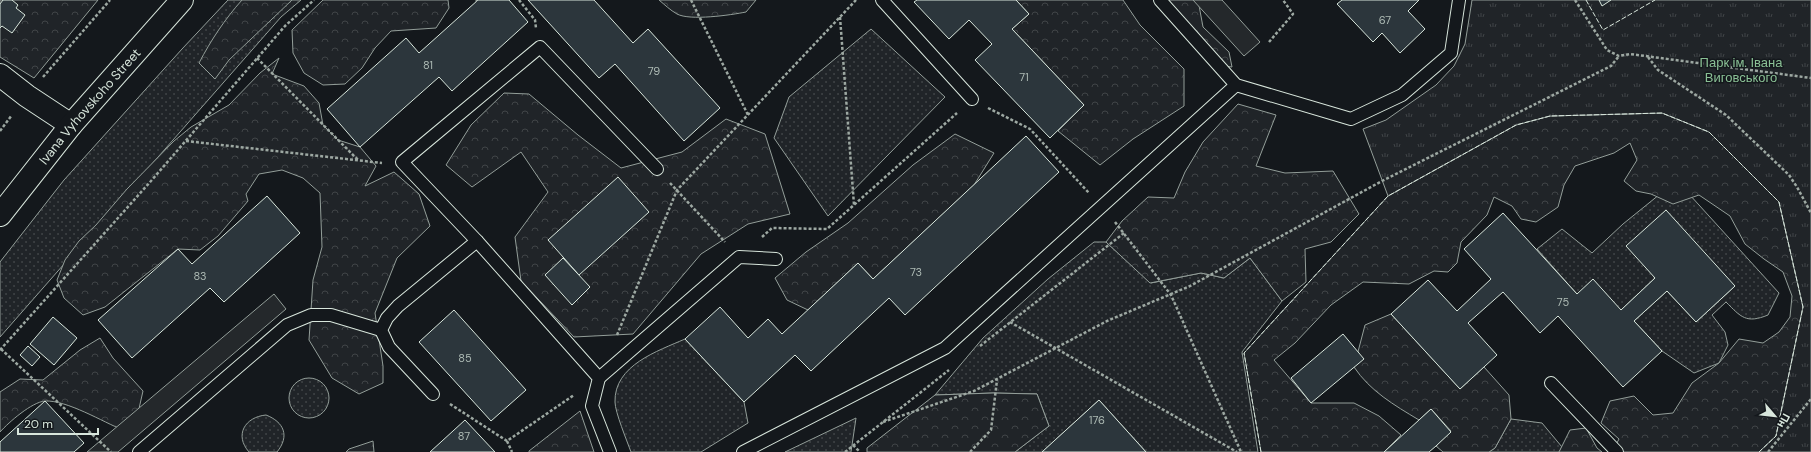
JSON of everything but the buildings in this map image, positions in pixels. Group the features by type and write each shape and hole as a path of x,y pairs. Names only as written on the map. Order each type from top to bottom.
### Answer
{"main road":[{"name":"Ivana Vyhovskoho Street","path":"0,215 71,124 182,0"},
{"path":"0,75 27,96 71,124"}],"lane":[{"path":"882,0 972,99"},
{"path":"1160,0 1236,85 1351,119 1402,95 1450,53 1459,0"},
{"path":"599,378 477,241 402,162 540,47 657,169"},
{"path":"743,452 945,348 1236,85"},
{"path":"381,330 387,318 398,306 477,241"},
{"path":"610,452 592,406 599,378 739,257 776,259"},
{"path":"139,452 288,324 310,314 331,315 381,330 389,347 433,394"},
{"path":"1551,383 1617,452"}],"path":[{"path":"38,82 110,0"},
{"path":"112,452 1,350 186,141 285,26 314,0"},
{"path":"519,0 535,20 540,47"},
{"path":"691,0 748,115"},
{"path":"614,342 677,190 856,0"},
{"path":"1270,42 1292,14 1283,0"},
{"path":"1575,0 1607,50 1619,56 1630,54 1666,58 1811,78"},
{"path":"840,16 854,204"},
{"path":"883,422 974,391 1107,321 1190,286 1382,181 1611,66 1619,56"},
{"path":"1647,57 1658,70 1707,102 1732,121 1789,175 1811,213"},
{"path":"257,58 358,160"},
{"path":"657,169 739,257 772,228 827,229 972,99 1030,130 1124,233 1171,295 1241,452"},
{"path":"0,131 16,109"},
{"path":"186,141 406,166"},
{"path":"974,350 1124,233"},
{"path":"988,309 1055,349 1237,452"},
{"path":"845,452 950,369"},
{"path":"507,441 599,378"},
{"path":"970,452 991,430 997,380"},
{"path":"433,394 507,441 512,452"},
{"path":"1768,452 1811,399"},
{"path":"854,445 860,452"}],"green space":[{"path":"0,0 98,0 34,78 0,57"},
{"path":"228,0 301,0 281,17 0,337 0,262 64,180"},
{"path":"242,0 292,0 229,60 215,79 199,63 208,46"},
{"path":"323,0 448,0 449,8 436,28 391,31 375,48 362,68 345,84 323,85 304,73 293,53 292,30"},
{"path":"659,0 756,0 746,12 721,16 691,17 677,14"},
{"path":"1016,0 1123,0 1140,25 1184,69 1184,106 1133,139 1100,165 1058,131 1084,105 1012,29 1029,14"},
{"path":"1163,0 1198,0 1203,27 1229,52 1232,67 1209,64"},
{"name":"Парк ім. Івана Виговського","path":"1472,0 1811,0 1811,452 1759,452 1776,436 1803,307 1779,202 1709,132 1662,113 1550,116 1516,125 1388,196 1363,129 1386,120 1436,85 1454,66 1465,44"},
{"path":"871,29 945,97 828,216 774,138 789,97"},
{"path":"279,58 272,74 304,86 319,103 323,125 338,140 360,147 376,166 365,186 394,172 419,194 430,226 397,258 375,313 383,366 383,383 359,394 332,378 309,340 313,280 322,247 320,193 303,178 282,170 259,174 246,194 248,201 218,236 200,250 178,249 105,307 83,315 64,298 57,280 65,260 79,241 96,225 127,189 174,141 191,127 229,105 260,73"},
{"path":"504,93 529,94 578,135 621,168 682,152 726,119 765,134 790,214 748,224 701,254 633,334 574,337 521,281 515,237 548,192 521,152 472,187 446,165 471,125"},
{"path":"1238,104 1276,115 1256,166 1285,173 1333,171 1359,214 1331,242 1305,249 1306,282 1282,301 1250,258 1224,278 1201,273 1150,283 1106,242 1122,221 1148,197 1174,198 1185,172 1203,142"},
{"path":"1662,113 1709,132 1779,202 1803,307 1776,436 1759,452 1612,452 1619,439 1601,423 1610,401 1634,396 1653,415 1673,413 1692,383 1719,363 1739,339 1763,343 1779,332 1790,317 1792,296 1783,272 1745,244 1730,216 1699,195 1673,204 1651,194 1636,191 1624,181 1637,160 1630,143 1614,153 1575,166 1564,185 1558,207 1536,222 1521,219 1512,206 1494,197 1487,215 1461,242 1457,263 1448,272 1434,271 1409,284 1363,282 1331,305 1295,343 1274,360 1311,403 1354,403 1379,416 1401,435 1384,452 1261,452 1244,353 1388,196 1516,125 1550,116"},
{"path":"955,134 994,153 974,185 873,279 858,263 808,310 787,300 775,278 806,252 848,223 913,165"},
{"path":"1665,190 1689,194 1779,293 1768,315 1760,318 1744,318 1726,302 1712,315 1725,332 1728,345 1719,363 1694,373 1662,351 1634,321 1667,291 1696,322 1735,286 1655,278 1621,310 1577,294 1537,249 1562,229 1592,253 1623,224"},
{"path":"1094,242 1106,242 1151,283 1201,273 1224,278 1250,258 1282,301 1242,352 1258,452 1146,452 1099,400 1042,452 1015,452 1049,426 1037,394 993,393 935,395 983,338 1048,279"},
{"path":"1391,314 1460,389 1484,367 1509,395 1511,419 1495,448 1489,452 1443,452 1436,446 1451,431 1431,409 1419,420 1383,397 1360,376 1354,367 1365,325"},
{"path":"100,338 113,358 143,391 138,413 123,430 64,404 45,401 27,409 0,432 0,392 20,379 43,380 80,350"},
{"path":"685,339 744,402 748,423 701,452 631,452 619,419 615,402 617,389 622,378 630,369 651,354"},
{"path":"309,378 317,380 323,384 327,390 329,398 327,406 323,412 317,416 309,418 301,416 295,412 291,406 289,398 291,390 295,384 301,380"},
{"path":"993,393 1037,394 1049,426 1015,452 867,452 867,448 935,395"},
{"path":"580,411 594,452 529,452 529,451"},
{"path":"266,415 277,421 283,430 284,435 281,446 277,452 249,452 242,439 244,428 252,419"},
{"path":"856,418 851,452 785,452"},
{"path":"1511,419 1542,423 1562,447 1559,452 1489,452 1495,448"},
{"path":"1586,428 1597,448 1602,452 1559,452 1570,430"},
{"path":"373,441 374,452 346,452 349,449"}],"shaded area":[{"path":"1193,0 1222,0 1260,42 1244,56"},
{"path":"274,294 286,309 118,452 87,452"}],"fence":[{"path":"1586,0 1603,30 1655,0"},
{"path":"1261,452 1244,353 1388,196 1516,125 1550,116 1662,113 1709,132 1779,202 1803,307 1776,436 1759,452"}]}
